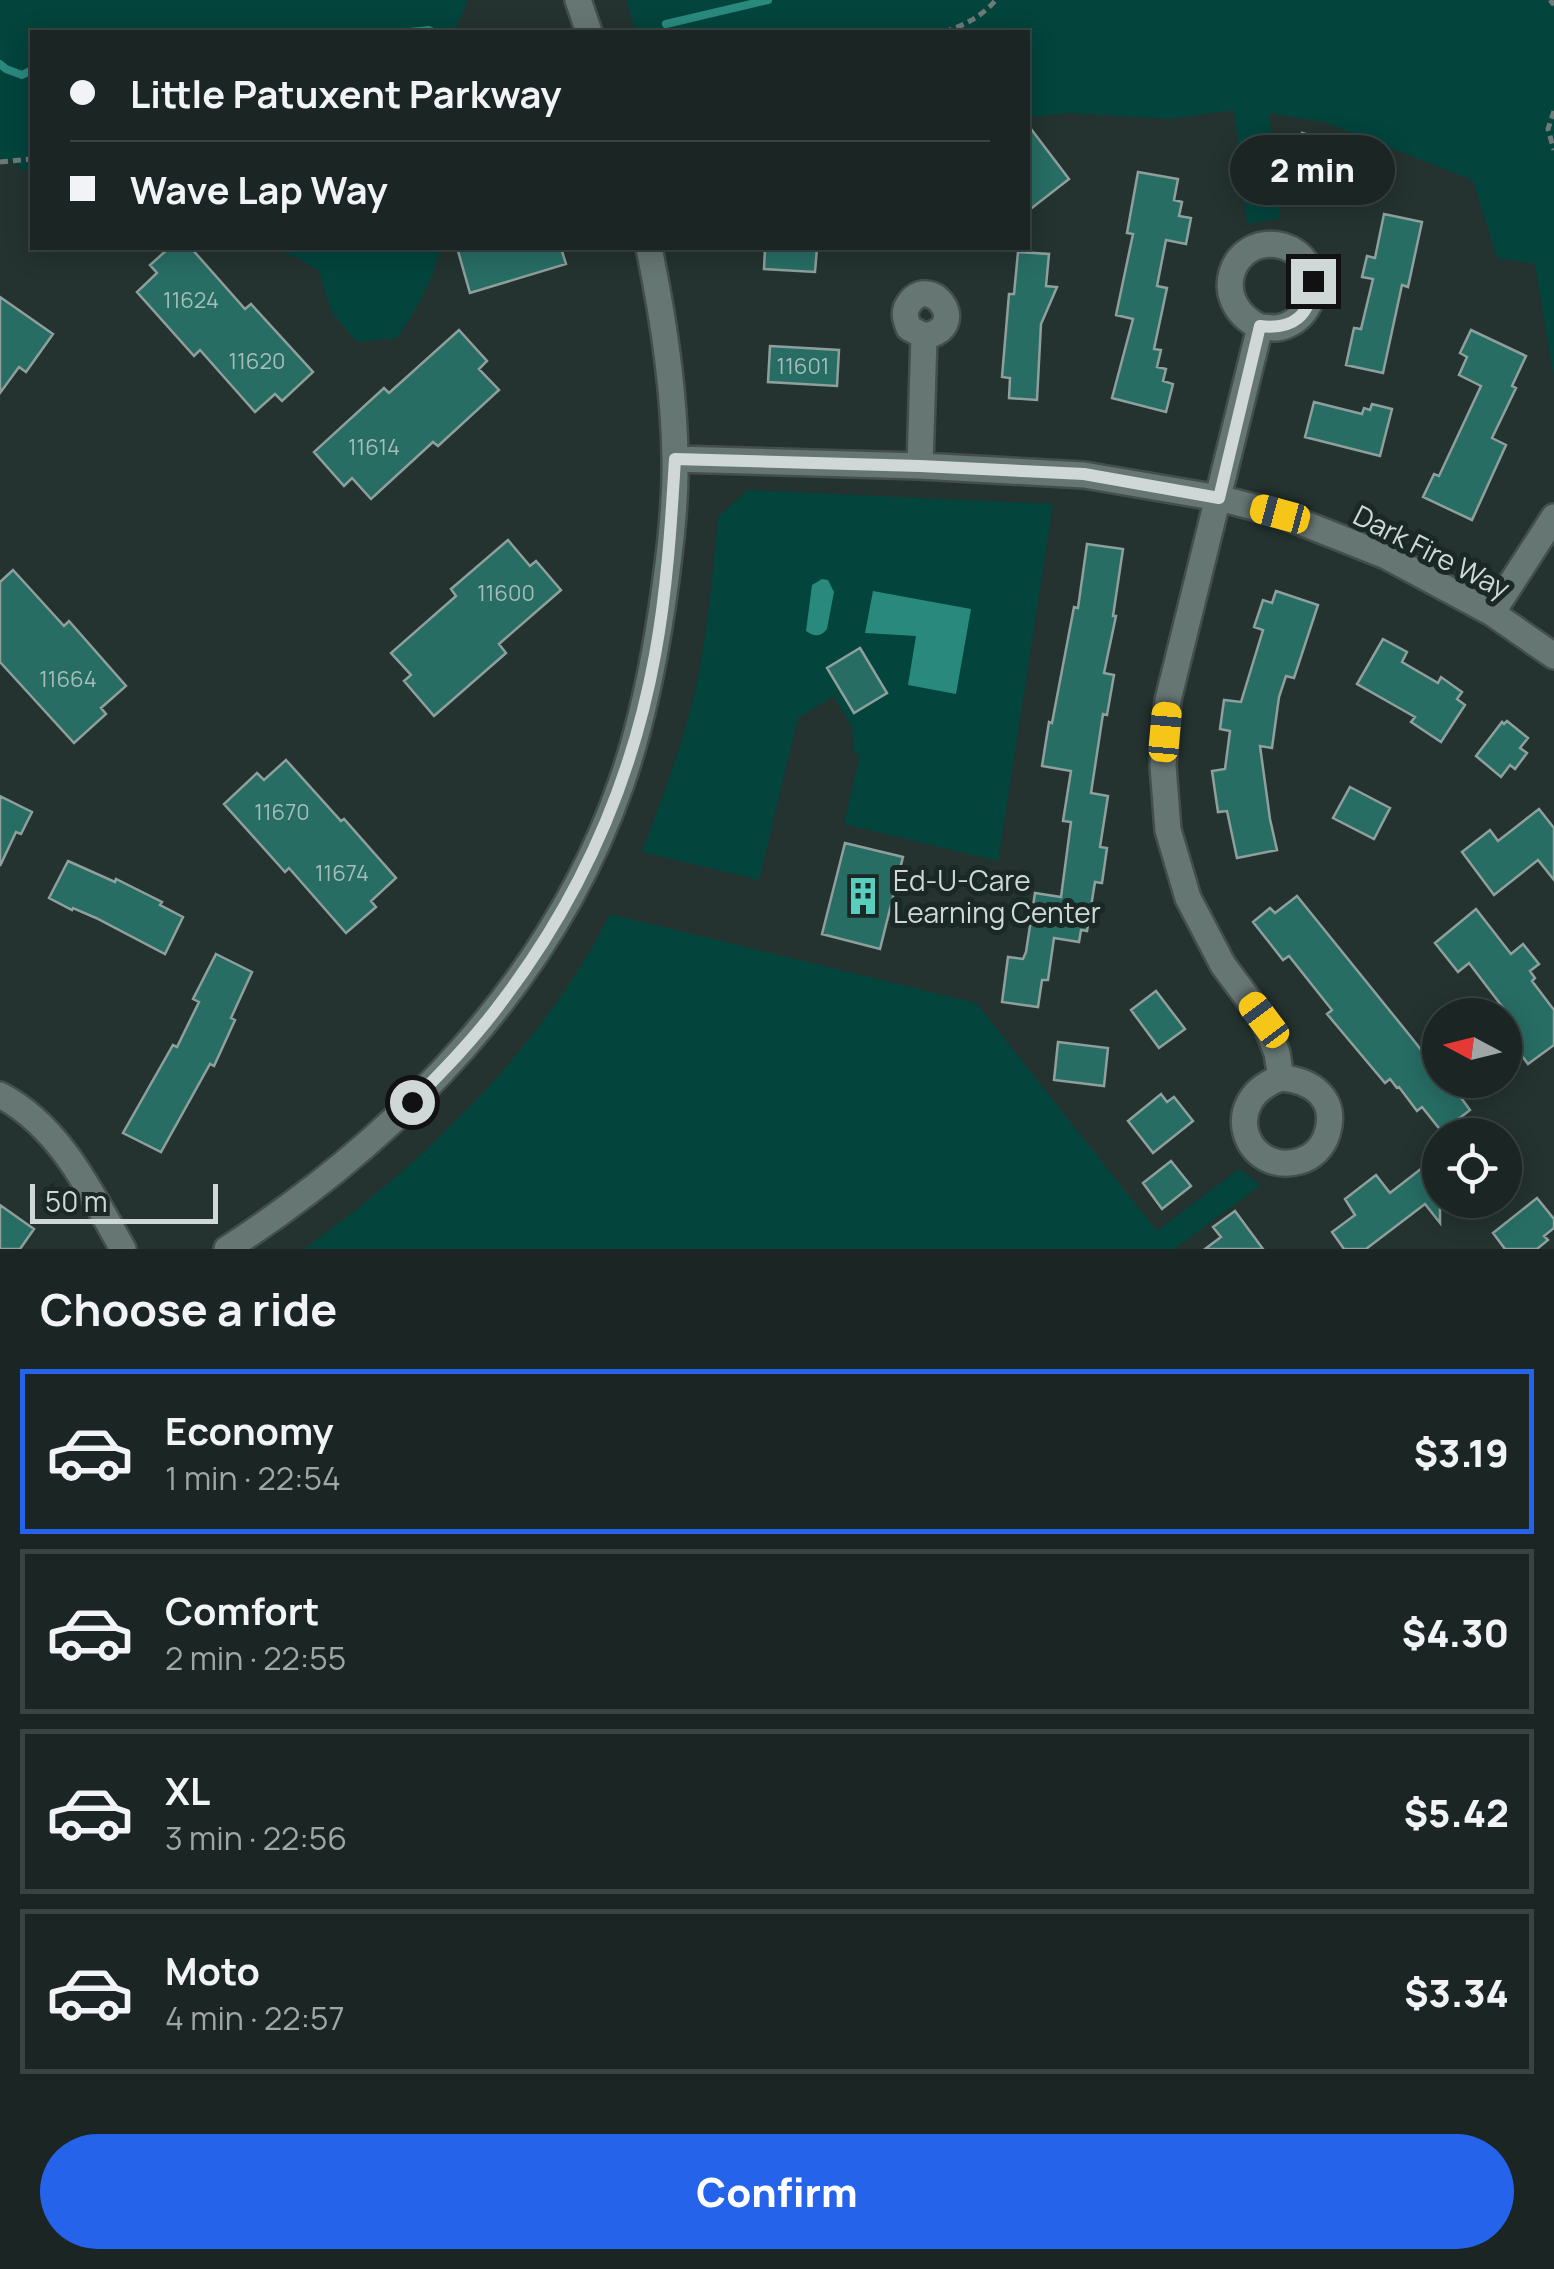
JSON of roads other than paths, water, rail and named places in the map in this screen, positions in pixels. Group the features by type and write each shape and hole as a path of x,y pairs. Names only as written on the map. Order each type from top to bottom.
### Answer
{"street":[{"path":"578,0 587,30"},
{"path":"228,1249 322,1182 458,1056 533,958 581,878 620,786 655,654 669,554 675,459 669,370 649,250"},
{"path":"1260,326 1168,700 1163,766 1168,830 1188,898 1223,965 1264,1020 1277,1053 1281,1078"},
{"path":"920,466 924,336"},
{"name":"Dark Fire Way","path":"675,459 1084,474 1219,498 1280,514 1386,556 1492,613 1554,656"},
{"path":"1492,613 1554,517"},
{"path":"0,1095 55,1141 80,1173 123,1249"}],"waterway":[{"path":"666,24 768,0"},
{"path":"0,64 22,75 30,71"}],"place":[{"name":"Ed-U-Care Learning Center","path":"863,896"}]}
